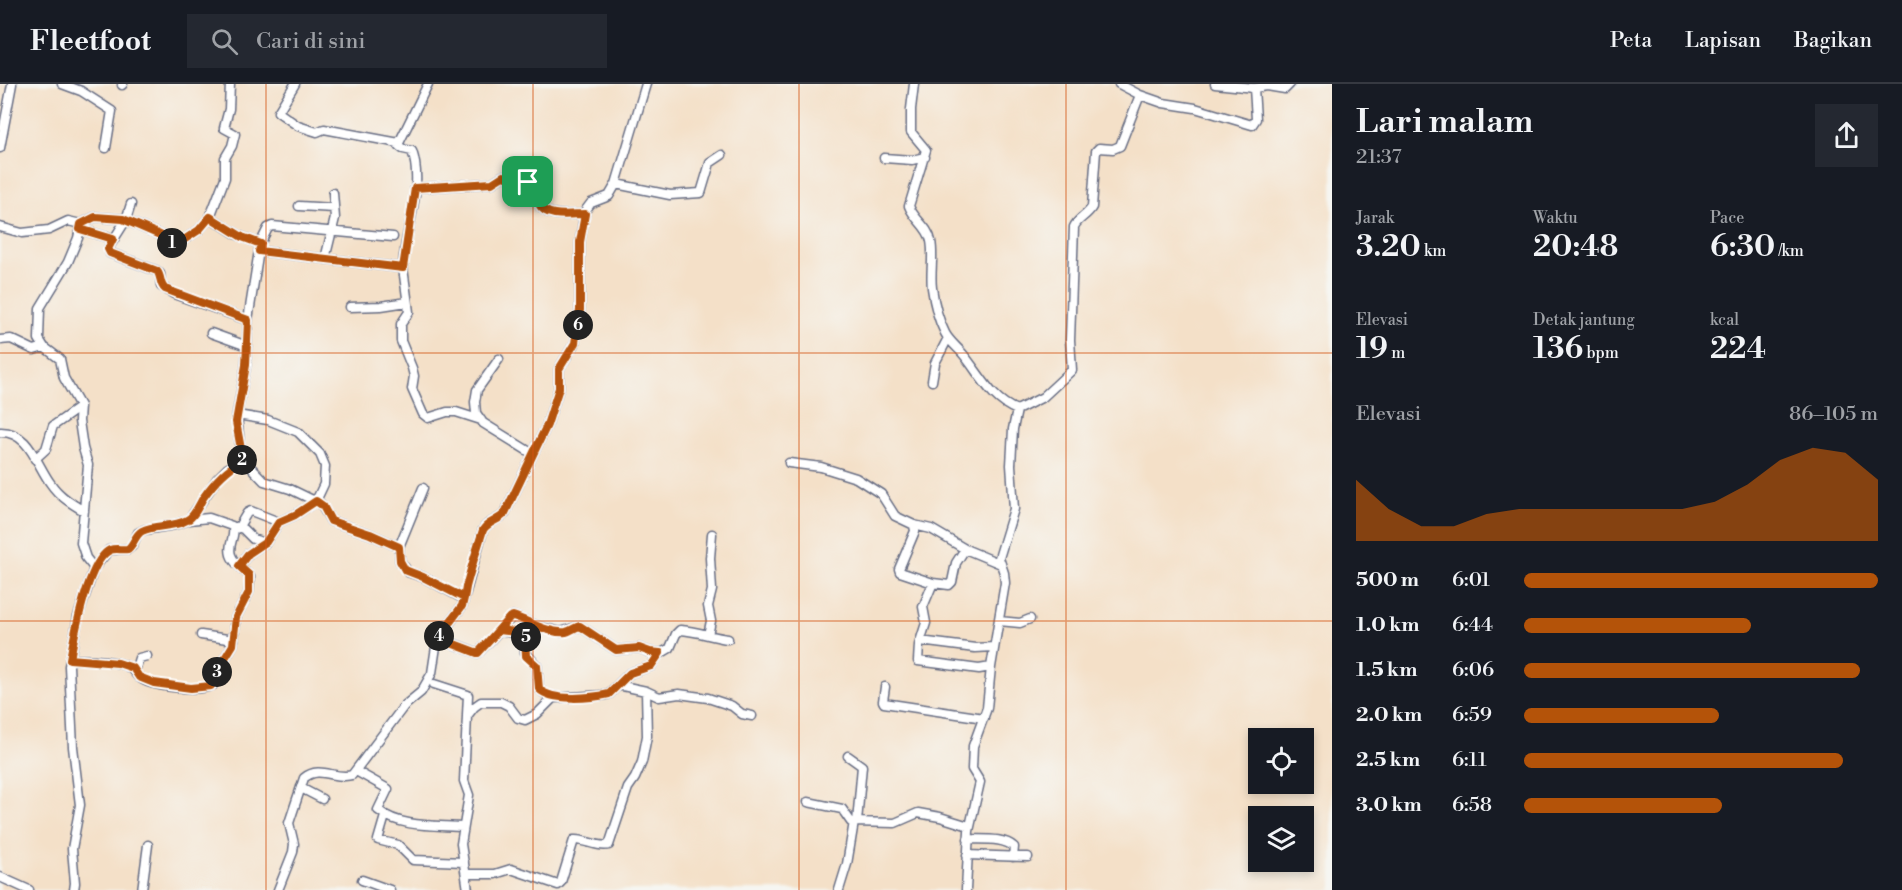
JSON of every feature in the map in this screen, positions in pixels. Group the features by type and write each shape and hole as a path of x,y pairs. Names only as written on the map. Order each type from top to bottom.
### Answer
{"street":[{"path":"0,148 12,84"},
{"path":"62,84 81,91 112,111 106,148"},
{"path":"94,568 86,558 81,543 88,465 79,421 80,407 65,381 60,359 44,347 38,335 41,322 39,308 68,262 80,227 97,217 126,220 176,245 199,230 210,217 225,178 225,158 232,146 235,134 224,128 229,109 230,84"},
{"path":"295,84 278,112 298,126 317,132 324,129 399,143"},
{"path":"428,84 399,143 400,148 413,153 415,188 403,268 409,312 401,324 401,341 414,376 412,389 423,414 428,418 447,412 456,412 481,420 533,454"},
{"path":"278,890 294,848 289,826 304,778 324,771 346,776 356,771 400,712 421,692 432,673 438,638 462,606 483,530 505,513 547,425 559,388 559,369 573,348 576,338 580,310 580,242 585,214 591,203 609,196 616,184 646,84"},
{"path":"914,84 910,130 925,147 925,157 909,206 928,232 931,240 932,288 936,308 948,338 1001,401 1017,410"},
{"path":"1119,84 1140,95 1252,125 1256,118 1254,88"},
{"path":"1215,84 1285,89 1290,84"},
{"path":"966,890 969,826 980,782 972,769 973,746 987,708 1005,579 999,558 1014,509 1011,465 1013,429 1017,410 1025,404 1044,397 1072,370 1070,340 1074,227 1092,207 1096,151 1099,148 1113,149 1120,146 1140,95"},
{"path":"616,184 670,195 701,193 710,164 722,155"},
{"path":"884,158 912,160 925,157"},
{"path":"415,188 492,183 503,176 532,184 539,204 546,212 585,214"},
{"path":"325,259 334,221 333,193"},
{"path":"131,204 126,220 108,249 110,253 157,271 160,274 161,285 165,289 248,320"},
{"path":"299,206 334,208"},
{"path":"210,217 260,248 325,259 403,268"},
{"path":"0,227 22,232 49,230 68,221 113,239"},
{"path":"393,237 272,226 268,228 260,248 248,320 246,365 237,415 238,444 243,460 264,481 290,489 316,501 323,506 331,521 399,547"},
{"path":"350,307 407,302"},
{"path":"211,333 247,346"},
{"path":"932,381 937,359 948,338"},
{"path":"0,340 11,339 34,351 44,347"},
{"path":"481,420 475,408 476,394 499,358"},
{"path":"35,459 46,449 52,426 80,407"},
{"path":"237,415 268,420 298,432 320,454 324,461 325,479 316,501 295,515 279,522 265,543 248,554 239,566"},
{"path":"0,432 9,432 21,438 51,485 59,494 84,511"},
{"path":"189,520 218,479 228,468 243,460"},
{"path":"789,463 822,467 856,478 881,494 895,516 931,530 965,549 1001,564"},
{"path":"423,488 399,547 400,561 405,570 464,598"},
{"path":"70,659 112,661 129,667 139,677 154,683 191,688 208,688 213,685 217,671 234,640 236,617 249,590 249,575 239,566 230,551 236,527 251,511 279,522"},
{"path":"74,890 72,849 80,805 73,747 70,659 78,617 94,568 110,550 128,549 132,546 138,534 144,530 189,520 209,518 243,529 248,536 265,543"},
{"path":"914,525 915,531 899,571 933,583 951,584 956,563 965,549"},
{"path":"708,635 711,621 708,606 712,590 710,558 712,534"},
{"path":"933,583 923,607 927,623 920,641 919,662 980,669 991,667"},
{"path":"438,638 478,653 513,616 540,627 561,632 580,626 616,650 639,648 660,653"},
{"path":"999,621 1020,622 1030,619"},
{"path":"499,630 516,632 525,636 525,652 537,666 539,689 548,696 557,697 609,694 630,673 651,666 660,653 670,648 680,630 694,630 728,639"},
{"path":"201,634 234,640"},
{"path":"920,641 975,648 994,647"},
{"path":"135,671 139,658 147,656"},
{"path":"434,684 468,695 464,781 469,795 461,843 468,890"},
{"path":"618,685 646,691 659,697 679,694 708,698 726,703 742,714 752,716"},
{"path":"885,687 884,704 984,718"},
{"path":"466,874 495,874 511,869 558,885 561,882 574,840 603,846 609,845 628,788 642,762 646,736 646,691"},
{"path":"467,716 474,706 481,702 501,702 509,706 518,718 525,720 537,714 550,699 557,697"},
{"path":"839,890 848,864 856,822 862,766 848,756"},
{"path":"356,771 388,789 378,810 385,816 401,822 463,827"},
{"path":"301,788 322,799"},
{"path":"808,802 842,809 851,822 895,823 918,813 969,826"},
{"path":"385,816 378,840 398,845 412,860 464,862"},
{"path":"968,839 1011,843 1014,847 1013,857"},
{"path":"142,890 148,845"},
{"path":"967,855 1028,857"},
{"path":"0,877 28,890"},
{"path":"362,880 390,890"}],"route":[{"path":"528,182 501,176 492,183 443,188 415,188 403,268 259,251 261,244 242,237 210,217 199,230 176,245 160,235 123,219 95,217 81,224 80,229 113,239 108,249 110,253 157,271 160,274 161,285 165,289 248,320 246,365 236,422 243,460 228,468 218,479 189,520 144,530 138,534 128,549 113,549 106,553 94,568 84,597 70,659 118,663 133,668 139,677 154,683 201,689 211,686 217,671 233,645 236,617 249,592 250,577 239,566 248,554 266,542 279,522 295,515 316,501 323,506 331,521 399,547 401,564 408,572 464,598 462,606 438,638 478,653 481,652 510,617 513,616 534,625 561,632 580,626 619,651 639,648 660,653 651,666 634,670 606,695 573,698 548,696 539,689 537,666 526,656 525,636 516,632 504,632 499,630 478,653 477,653 438,638 443,632 462,606 483,530 505,513 524,475 556,399 559,388 559,369 573,348 576,338 580,310 579,250 585,214 546,212 539,204 532,184 528,182"}]}
